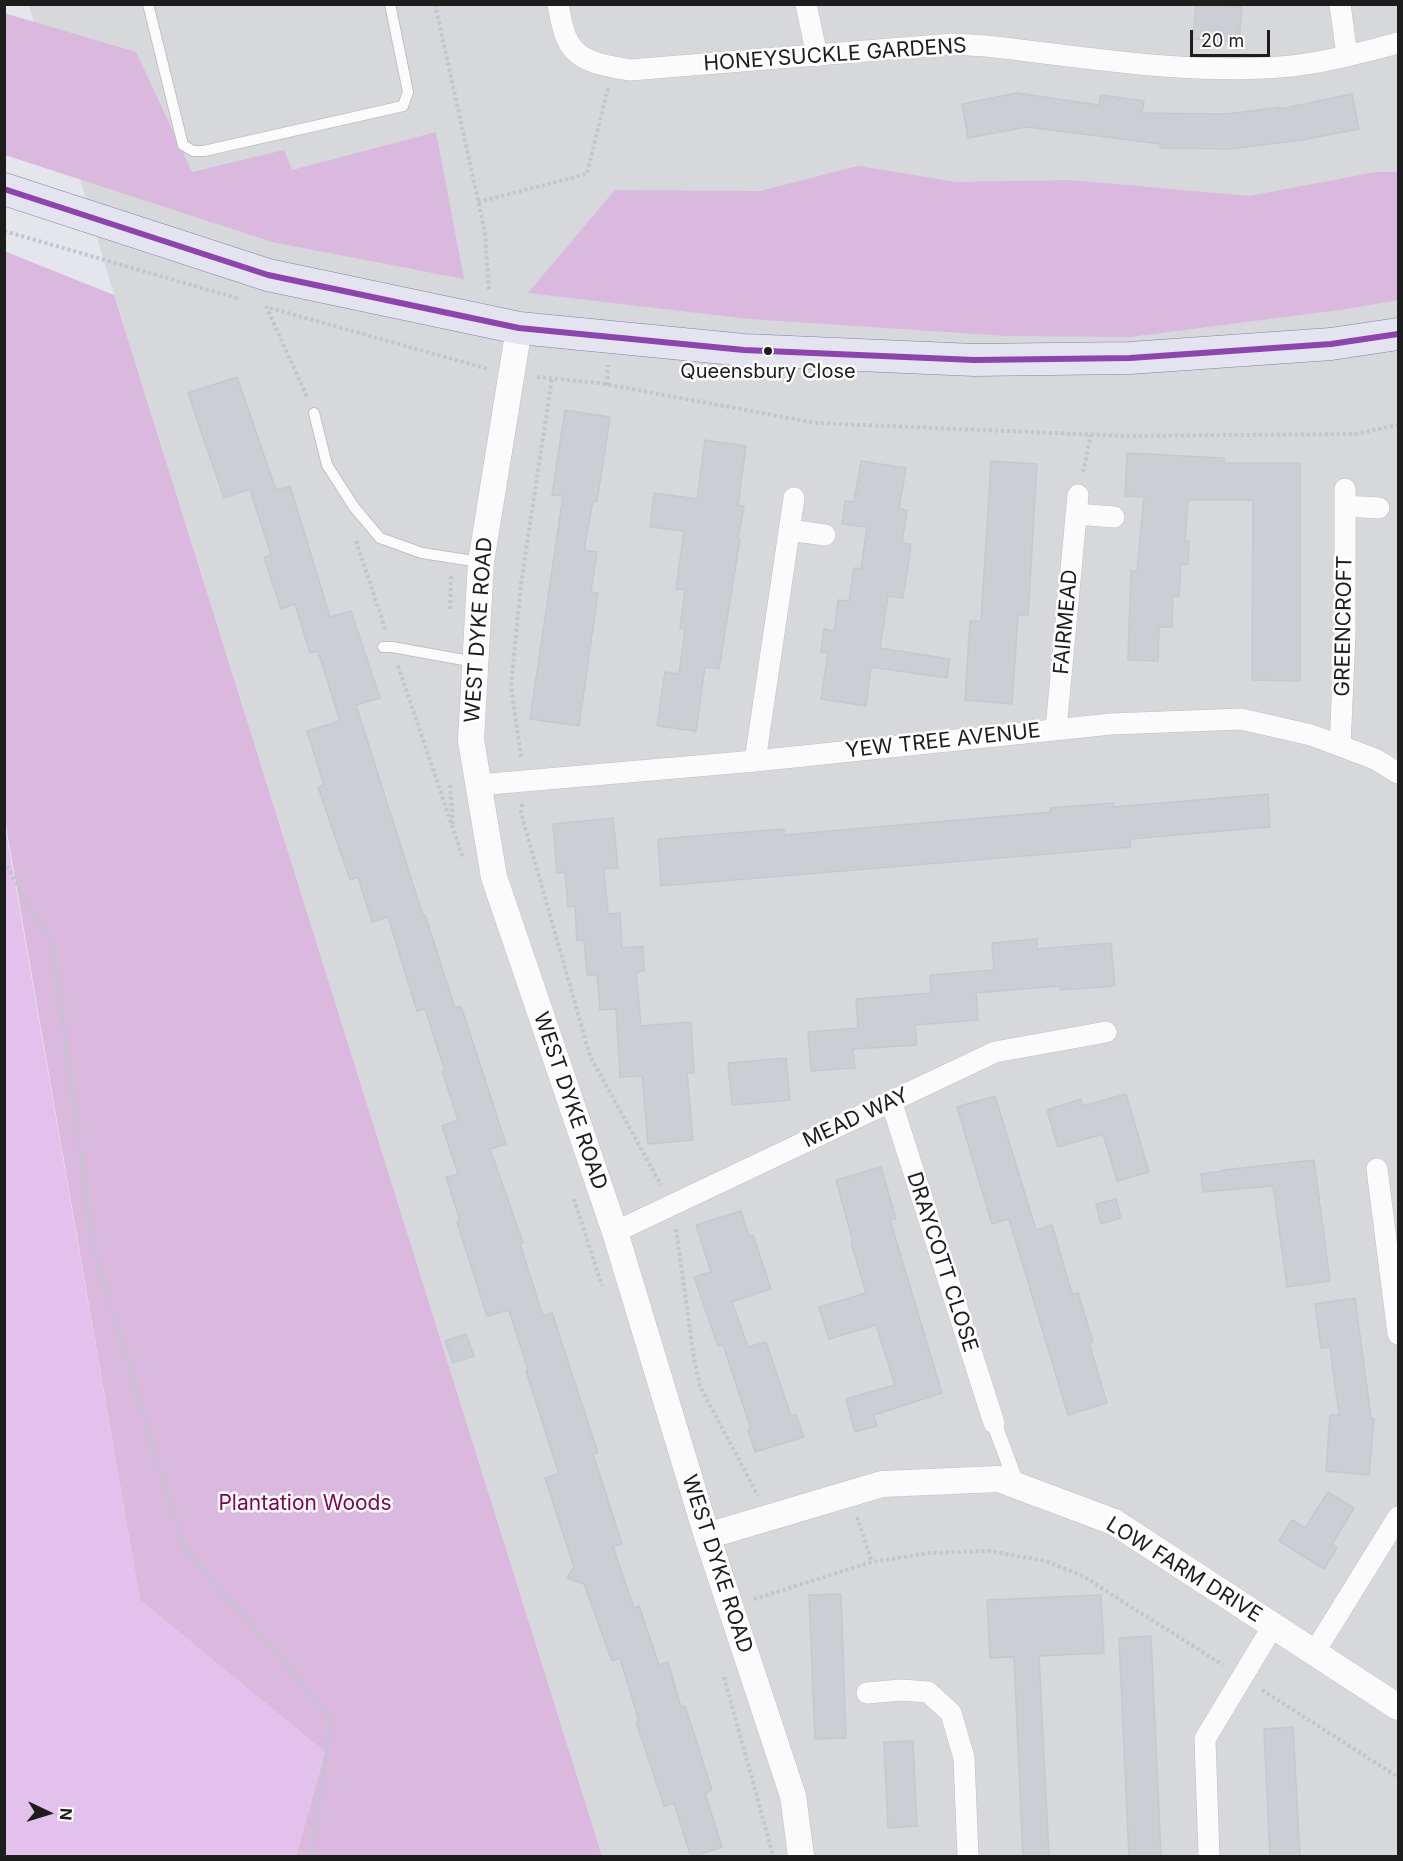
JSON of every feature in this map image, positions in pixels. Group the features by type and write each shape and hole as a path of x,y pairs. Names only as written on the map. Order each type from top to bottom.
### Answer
{"main road":[{"path":"4,189 268,275 505,325 744,350 974,360 1130,358 1331,344 1398,334"}],"street":[{"name":"HONEYSUCKLE GARDENS","path":"558,4 566,38 577,54 600,65 630,70 952,44 1194,69 1291,66 1347,56 1398,43"},
{"path":"806,4 817,56"},
{"path":"1340,4 1347,56"},
{"name":"WEST DYKE ROAD","path":"505,325 481,562 471,740 494,877 615,1232 707,1536 793,1796 801,1857"},
{"name":"GREENCROFT","path":"1340,746 1346,635 1345,497 1379,508"},
{"path":"755,761 794,498"},
{"path":"1077,505 1114,517"},
{"name":"FAIRMEAD","path":"1056,729 1077,505"},
{"path":"789,530 825,535"},
{"name":"YEW TREE AVENUE","path":"478,785 755,761 1111,724 1240,719 1311,735 1375,759 1398,773"},
{"name":"MEAD WAY","path":"615,1232 995,1052 1106,1032"},
{"name":"DRAYCOTT CLOSE","path":"891,1101 994,1424"},
{"path":"1377,1169 1398,1334"},
{"path":"994,1424 1017,1485"},
{"name":"LOW FARM DRIVE","path":"707,1536 882,1485 999,1479 1114,1522 1398,1707"},
{"path":"1314,1653 1398,1517"},
{"path":"1209,1857 1205,1739 1273,1626"},
{"path":"867,1693 901,1690 928,1692 951,1713 964,1758 968,1857"}],"lane":[{"path":"148,4 183,145 193,151 204,152 403,106 408,92 390,4"},
{"path":"314,413 327,465 354,507 380,538 422,553 481,562"},
{"path":"387,647 475,662"}],"path":[{"path":"435,4 505,325"},
{"path":"478,202 587,174 613,67"},
{"path":"266,306 314,413"},
{"path":"552,378 521,584 511,686 524,781 521,813 590,1056 672,1205 694,1359 700,1386 769,1518"},
{"path":"1077,505 1091,435"},
{"path":"355,536 387,647 465,864"},
{"path":"4,861 53,947 93,1247 183,1547 331,1719 311,1857"},
{"path":"573,1198 603,1289"},
{"path":"849,1494 872,1562"},
{"path":"730,1606 872,1562 929,1552 990,1551 1045,1561 1081,1575 1398,1776"},
{"path":"723,1675 773,1857"}],"shaded area":[{"path":"29,5 1398,5 1398,1856 602,1856 114,295"},
{"path":"4,820 140,1600 325,1752 296,1856 5,1856"}],"green space":[{"path":"4,13 136,52 192,172 284,150 292,170 436,132 464,279 272,242 5,155"},
{"path":"858,166 957,182 1070,180 1249,196 1376,172 1398,172 1398,300 1347,309 1130,337 1007,336 749,319 528,293 615,190 760,191"},
{"name":"Plantation Woods","path":"4,251 114,295 602,1856 296,1856 325,1752 140,1600 5,820"}],"building":[{"path":"1196,4 1242,7 1239,42 1193,39"},
{"path":"1017,93 1099,105 1101,95 1144,101 1142,113 1226,114 1280,107 1280,109 1352,94 1359,129 1302,140 1229,149 1160,148 1160,144 1027,127 968,138 962,104"},
{"path":"237,377 276,490 290,486 330,617 351,611 380,698 356,705 423,916 425,915 455,1008 461,1006 506,1144 490,1149 523,1243 520,1244 543,1316 552,1313 598,1453 593,1454 622,1544 613,1547 634,1608 639,1606 659,1665 668,1662 681,1707 685,1706 712,1790 705,1793 722,1847 691,1857 674,1803 664,1806 636,1722 639,1721 620,1658 612,1661 584,1584 567,1578 574,1567 545,1478 559,1474 526,1371 528,1370 509,1310 487,1316 457,1222 460,1221 446,1177 458,1174 442,1126 458,1120 425,1009 417,1011 388,917 372,922 358,877 350,880 318,787 324,785 307,731 340,721 318,651 310,653 295,604 281,609 264,558 271,555 250,489 224,498 188,393"},
{"path":"565,410 610,417 597,502 593,501 584,550 597,552 591,592 598,593 579,726 530,719 563,496 552,495"},
{"path":"705,440 746,446 738,505 744,506 719,669 705,667 696,731 657,726 665,672 679,674 685,629 680,628 685,590 676,589 684,531 650,527 654,493 697,499"},
{"path":"1127,453 1224,458 1224,463 1300,463 1300,681 1252,680 1253,500 1188,500 1185,541 1189,541 1188,564 1181,564 1179,596 1173,596 1172,627 1159,627 1158,661 1128,660 1131,571 1137,571 1144,497 1125,496"},
{"path":"861,461 906,468 899,509 907,510 902,543 911,544 909,560 903,598 888,596 880,648 950,659 947,678 871,667 866,706 821,699 828,653 821,652 824,629 834,631 838,600 849,601 854,568 861,569 867,527 842,524 845,501 854,502"},
{"path":"991,461 1037,464 1028,615 1018,615 1012,704 965,700 970,621 981,621"},
{"path":"1268,794 1270,827 1130,839 1131,847 661,886 658,839 784,829 784,835 1051,812 1050,808 1113,803 1113,807"},
{"path":"613,818 618,868 604,869 608,914 620,913 622,948 643,946 644,971 636,972 641,1026 691,1022 694,1073 687,1073 693,1140 648,1144 642,1076 620,1077 616,1009 600,1010 597,975 587,975 584,940 577,941 575,906 568,907 565,872 557,873 553,824"},
{"path":"1037,939 1037,949 1111,943 1115,986 1060,990 1060,986 976,993 978,1020 915,1025 917,1045 853,1049 855,1068 811,1071 808,1032 858,1028 856,999 931,993 930,975 994,970 992,943"},
{"path":"786,1058 790,1100 732,1105 728,1063"},
{"path":"1126,1094 1149,1172 1117,1181 1103,1134 1058,1147 1047,1110 1081,1099 1083,1106"},
{"path":"995,1096 1036,1230 1052,1225 1072,1294 1078,1293 1093,1342 1089,1343 1107,1403 1068,1415 1009,1219 992,1224 957,1107"},
{"path":"1314,1160 1330,1281 1287,1287 1273,1186 1203,1192 1201,1174"},
{"path":"881,1167 896,1219 890,1220 942,1393 874,1415 877,1426 855,1432 846,1399 895,1385 876,1325 829,1339 819,1307 866,1293 836,1180"},
{"path":"1116,1199 1121,1218 1101,1224 1096,1204"},
{"path":"741,1211 749,1236 753,1235 771,1289 732,1302 748,1347 766,1342 791,1416 796,1415 804,1437 755,1452 748,1430 751,1429 723,1345 718,1346 694,1277 711,1272 696,1225"},
{"path":"1355,1298 1371,1418 1374,1419 1369,1475 1326,1471 1330,1415 1339,1415 1330,1347 1321,1348 1315,1304"},
{"path":"466,1334 474,1356 453,1363 445,1341"},
{"path":"1328,1492 1354,1508 1332,1544 1337,1548 1324,1569 1279,1541 1292,1520 1305,1528"},
{"path":"841,1594 846,1738 815,1739 809,1595"},
{"path":"1101,1595 1104,1653 1039,1656 1049,1857 1023,1857 1014,1657 990,1658 987,1600"},
{"path":"1151,1636 1161,1857 1129,1857 1119,1638"},
{"path":"1293,1727 1300,1857 1270,1857 1264,1729"},
{"path":"913,1741 917,1826 888,1828 884,1742"}],"transit line":[{"path":"4,189 268,275 519,328 744,350 974,360 1130,358 1331,344 1398,334"}],"place":[{"name":"Queensbury Close","path":"768,351"}]}
